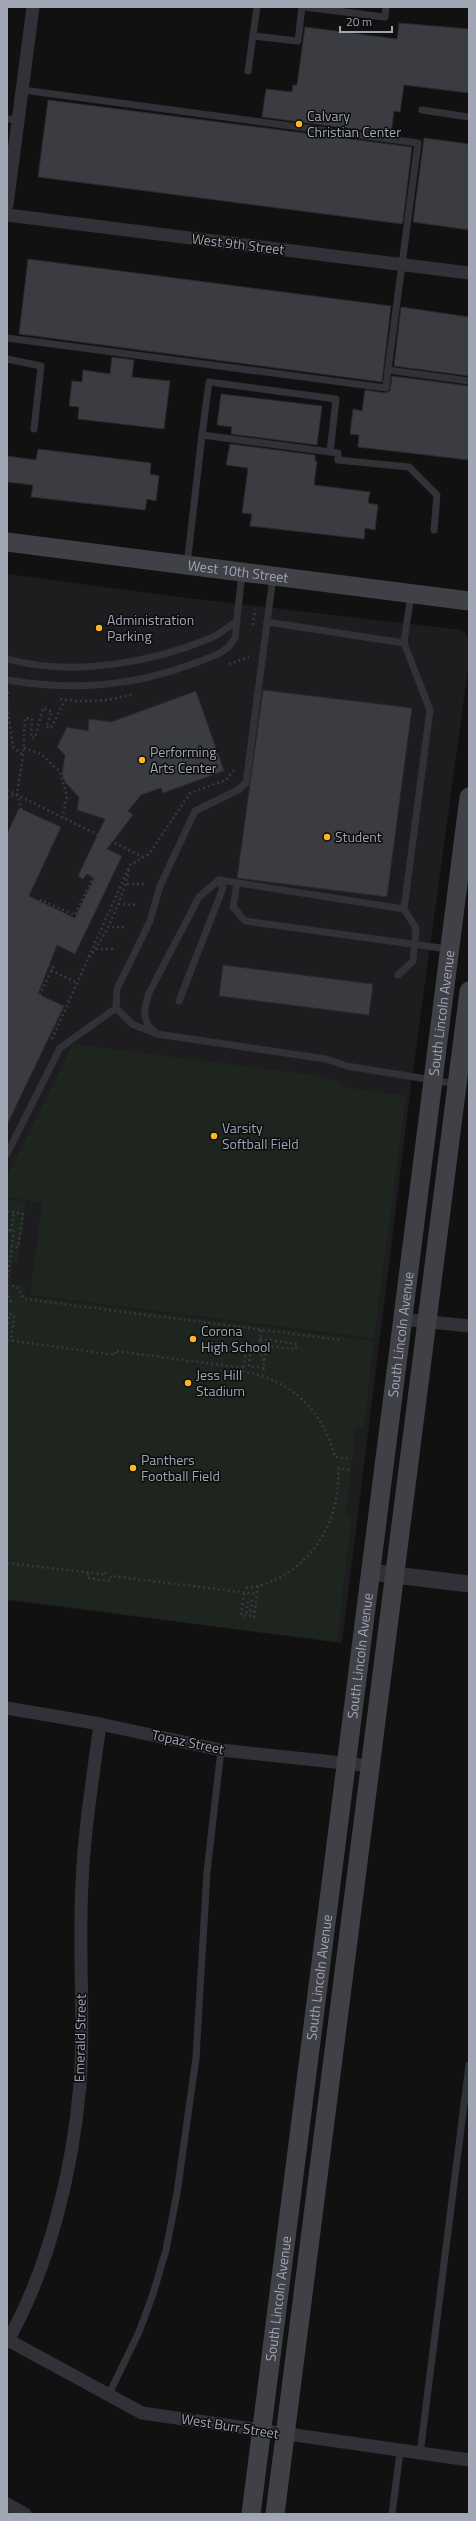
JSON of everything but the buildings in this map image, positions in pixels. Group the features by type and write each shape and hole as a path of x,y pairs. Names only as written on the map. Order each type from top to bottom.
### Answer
{"main road":[{"name":"West 10th Street","path":"7,542 469,601"},
{"name":"South Lincoln Avenue","path":"250,2514 469,797"},
{"name":"South Lincoln Avenue","path":"275,2514 371,1766 426,1322 463,1085 469,991"}],"street":[{"path":"7,205 13,120 24,90 33,7"},
{"name":"West 9th Street","path":"7,215 469,273"},
{"path":"402,1319 469,1326"},
{"path":"370,1572 469,1584"},
{"name":"Topaz Street","path":"7,1708 100,1724 221,1750 371,1766"},
{"name":"Emerald Street","path":"8,2341 48,2244 61,2203 75,2128 81,2045 82,1884 86,1826 100,1724"},
{"name":"West Burr Street","path":"8,2341 142,2413 400,2452 469,2460"},
{"path":"7,2504 25,2514"}],"lane":[{"path":"248,71 257,7"},
{"path":"253,36 298,41 302,7"},
{"path":"305,7 385,17 386,7"},
{"path":"7,338 386,388 418,143 24,90"},
{"path":"422,110 469,116"},
{"path":"7,359 41,366 34,428"},
{"path":"388,370 469,381"},
{"path":"188,565 209,382 336,400 330,452"},
{"path":"202,435 338,453 338,460 409,467 437,495 434,530"},
{"path":"7,680 47,686 87,687 130,682 173,671 218,654 230,647 235,638 242,573"},
{"path":"273,577 246,783 238,790 195,811 160,886 150,921 117,989 116,1008 132,1024 157,1034 326,1059 347,1066 463,1085"},
{"path":"398,975 413,961 416,928 404,908 430,710 404,642 411,594"},
{"path":"7,659 61,667 131,663 212,638 237,621"},
{"path":"267,622 404,642"},
{"path":"157,1034 148,1027 143,1010 149,993 199,897 219,880 404,908"},
{"path":"179,1001 223,888 219,880"},
{"path":"237,883 233,907 245,921 449,949"},
{"path":"7,1154 60,1048 116,1008"},
{"path":"108,2396 138,2332 153,2294 166,2250 177,2193 196,2058 207,1872 221,1750"},
{"path":"420,2454 469,2065"},
{"path":"392,2514 400,2452"}],"path":[{"path":"252,629 255,609"},
{"path":"248,664 250,650"},
{"path":"8,692 7,706 13,747 24,756"},
{"path":"22,810 17,794 24,756 25,718 32,719 31,737 35,738 43,708 52,712 46,727 51,728 65,700 88,701"},
{"path":"24,748 41,754 52,762 60,772 67,796 62,818"},
{"path":"50,1043 130,865 149,854 190,793 226,780 237,764"},
{"path":"7,790 143,857"},
{"path":"7,798 17,794"},
{"path":"88,957 96,949 127,884 130,865"},
{"path":"19,947 41,900 75,915 92,877"},
{"path":"127,884 147,884"},
{"path":"117,904 137,905"},
{"path":"107,927 127,927"},
{"path":"96,949 116,949"},
{"path":"7,1063 53,967 49,965"},
{"path":"51,970 76,983"},
{"path":"7,1211 23,1214 18,1247 12,1246"},
{"path":"11,1231 14,1212"},
{"path":"7,1232 7,1230 11,1231"},
{"path":"7,1282 14,1231 11,1231"},
{"path":"7,1286 17,1287 24,1299 341,1340"},
{"path":"7,1291 11,1300 7,1302"},
{"path":"7,1334 10,1314 14,1315 9,1341 244,1368"},
{"path":"261,1330 259,1348 264,1362"},
{"path":"260,1339 297,1344 296,1349 266,1346 263,1374"},
{"path":"264,1368 248,1366 251,1346 247,1345 243,1371 263,1374 293,1390 307,1404 328,1434 335,1457 351,1459"},
{"path":"246,1588 258,1586 289,1571 315,1548 326,1529 334,1509 339,1468 350,1470"},
{"path":"7,1562 105,1575 106,1571"},
{"path":"88,1573 88,1578 110,1581 111,1576 257,1594"},
{"path":"244,1593 241,1615 246,1616 248,1601 252,1601 250,1616 254,1617 258,1586"}],"shaded area":[{"name":"Corona High School","path":"7,574 171,596 462,630 469,638 469,662 412,1078 342,1643 7,1600"},
{"name":"Varsity Softball Field","path":"73,1044 323,1076 349,1088 406,1096 374,1338 30,1295 42,1203 7,1197 7,1176"},
{"name":"Jess Hill Stadium","path":"7,1199 26,1202 18,1262 13,1262 10,1283 26,1286 25,1296 374,1341 364,1427 356,1426 346,1513 352,1515 337,1642 7,1599"}],"place":[{"name":"Calvary Christian Center","path":"299,124"},
{"name":"Administration Parking","path":"99,628"},
{"name":"Performing Arts Center","path":"142,760"},
{"name":"Student","path":"327,837"},
{"name":"Varsity Softball Field","path":"214,1136"},
{"name":"Corona High School","path":"193,1339"},
{"name":"Jess Hill Stadium","path":"188,1383"},
{"name":"Panthers Football Field","path":"133,1468"}]}
